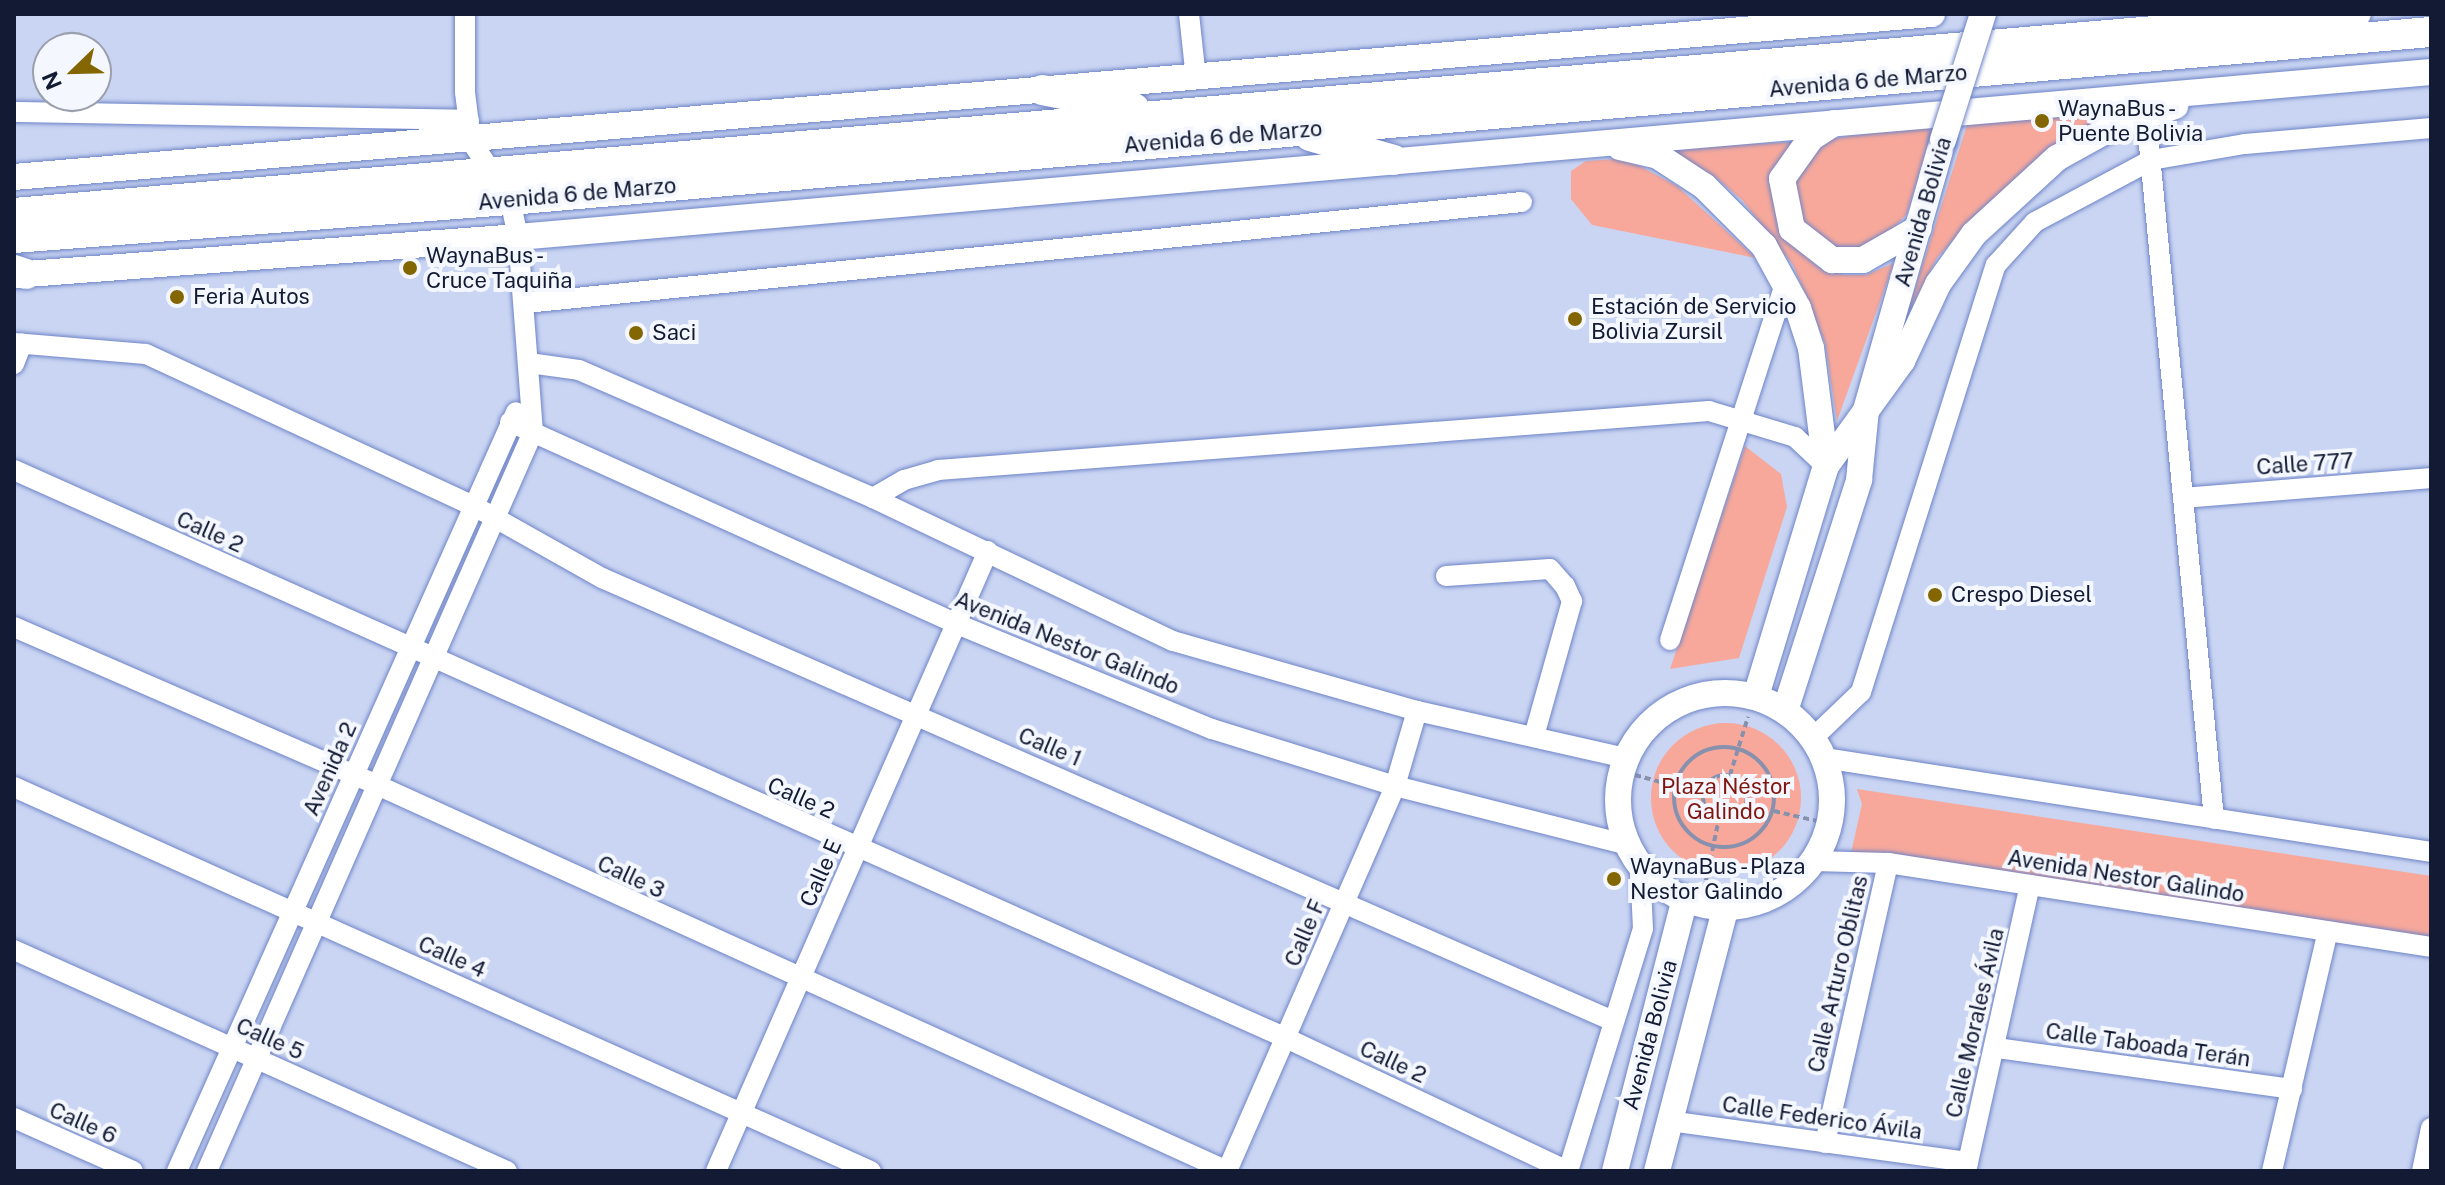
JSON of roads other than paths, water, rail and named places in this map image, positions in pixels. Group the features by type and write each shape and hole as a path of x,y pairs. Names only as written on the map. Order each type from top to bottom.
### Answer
{"highway":[{"name":"Avenida 6 de Marzo","path":"14,213 2356,14"},
{"name":"Avenida 6 de Marzo","path":"14,238 510,200 2431,32"},
{"path":"1042,90 1171,115"},
{"path":"1292,131 1394,160"}],"main road":[{"path":"1831,24 1856,14"},
{"path":"14,177 470,131 1196,78 1932,14"},
{"name":"Avenida Bolivia","path":"1785,711 1859,480 1866,410 1943,140 1983,14"},
{"name":"Avenida 6 de Marzo","path":"18,273 518,237 1585,142 2431,72"},
{"path":"1866,410 1902,361 1938,284 1974,234 2057,158 2146,114 2232,90"},
{"path":"1837,122 1811,138 1782,179 1792,229 1832,260 1863,260 1919,228"},
{"path":"1585,142 1658,156 1704,186 1764,246 1785,284 1811,348 1826,466"},
{"name":"Avenida Bolivia","path":"1756,696 1826,466 1866,410"},
{"path":"1725,691 1756,696 1785,711 1818,748 1830,779 1830,824 1813,861 1775,895 1704,904 1634,855 1617,797 1623,765 1641,731 1665,709 1694,696 1725,691"},
{"name":"Avenida Bolivia","path":"1657,1171 1669,1121 1704,904"},
{"name":"Avenida Bolivia","path":"1615,1171 1704,904"}],"street":[{"path":"207,1171 533,432 526,303 518,237 510,200 491,174 470,131 465,14"},
{"path":"1189,14 1196,78"},
{"path":"14,112 470,131"},
{"path":"2146,114 2214,819"},
{"path":"2431,128 2245,144 2151,160 2035,222 1996,265 1861,692 1818,748 2214,819 2431,852"},
{"path":"526,303 1522,202"},
{"path":"1670,640 1785,284"},
{"path":"14,364 18,343"},
{"name":"Calle 1","path":"18,343 146,354 474,506 602,578 1613,1021"},
{"name":"Avenida Nestor Galindo","path":"529,363 579,370 873,498 1173,641 1417,711 1534,736 1623,765"},
{"name":"Avenida 2","path":"177,1171 510,422 530,388"},
{"path":"873,498 904,480 938,470 1709,411 1742,418 1795,437 1826,466"},
{"name":"Avenida Nestor Galindo","path":"510,422 957,624 1212,729 1634,855"},
{"name":"Calle 2","path":"14,470 857,850 1286,1038 1568,1171"},
{"name":"Calle 777","path":"2183,498 2431,478"},
{"name":"Calle E","path":"716,1171 988,551"},
{"path":"1446,576 1550,569 1565,586 1572,601 1534,736"},
{"name":"Calle 3","path":"14,627 377,785 799,981 1227,1171"},
{"name":"Calle F","path":"1227,1171 1395,786 1417,711"},
{"name":"Calle 4","path":"14,787 871,1171"},
{"path":"1568,1171 1643,929 1634,855"},
{"name":"Avenida Nestor Galindo","path":"1813,861 1888,863 2431,947"},
{"name":"Calle Arturo Oblitas","path":"1825,1143 1888,863"},
{"name":"Calle Morales Ávila","path":"1967,1166 1997,1048 2030,885"},
{"path":"2272,1171 2328,931"},
{"name":"Calle 5","path":"14,950 507,1171"},
{"name":"Calle Taboada Terán","path":"1997,1048 2292,1089"},
{"name":"Calle 6","path":"14,1118 133,1171"},
{"name":"Calle Federico Ávila","path":"1669,1121 1967,1166"},
{"path":"2422,1171 2431,1128"}],"place":[{"name":"WaynaBus - Puente Bolivia","path":"2042,121"},
{"name":"WaynaBus - Cruce Taquiña","path":"410,268"},
{"name":"Feria Autos","path":"177,297"},
{"name":"Estación de Servicio Bolivia Zursil","path":"1575,319"},
{"name":"Saci","path":"636,333"},
{"name":"Crespo Diesel","path":"1935,595"},
{"name":"WaynaBus - Plaza Nestor Galindo","path":"1614,879"}],"park label":[{"name":"Plaza Néstor Galindo","path":"1726,798"}]}
